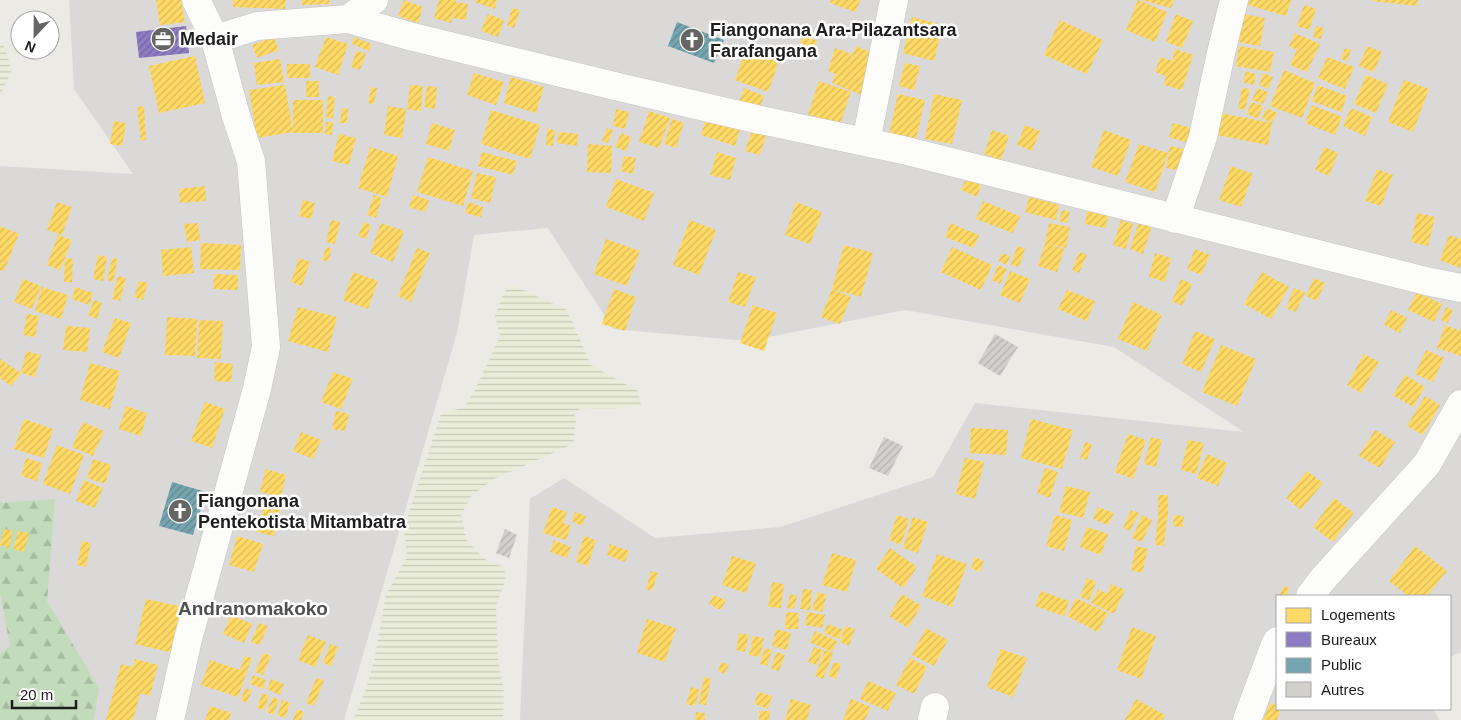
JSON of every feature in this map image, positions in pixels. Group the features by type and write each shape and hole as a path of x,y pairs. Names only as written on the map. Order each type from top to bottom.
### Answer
{"street":[{"path":"170,720 188,638 257,389 266,347 251,162 236,116 215,38 196,0"},
{"path":"348,19 374,0"},
{"path":"866,142 894,0"},
{"path":"1175,219 1203,137 1220,53 1234,0"},
{"path":"215,38 257,26 348,19 412,37 614,86 756,119 903,150 1175,219 1461,288"},
{"path":"1311,595 1322,580 1427,464 1461,404"},
{"path":"1247,720 1276,642"}],"shaded area":[{"path":"69,0 1461,0 1461,652 1451,657 1451,595 1276,595 1276,710 1434,710 1439,720 520,720 530,499 564,478 655,538 780,527 933,477 975,403 1244,432 1114,347 905,310 748,341 613,329 548,228 474,235 457,333 344,720 0,720 0,166 133,174 74,89"}],"green space":[{"path":"0,42 3,43 12,70 0,96"},
{"path":"512,285 565,309 591,365 638,391 641,405 609,409 582,408 574,412 576,422 573,444 492,480 471,496 461,515 467,541 486,560 504,567 506,580 496,605 498,659 504,693 503,720 353,720 367,686 374,661 386,595 407,557 404,528 441,414 465,407 474,392 500,336 495,316 504,292"},
{"path":"55,499 47,601 99,688 94,720 0,720 0,654 10,646 0,592 0,503"}],"building: Logements":[{"path":"156,0 181,0 185,22 160,25"},
{"path":"233,0 286,0 285,9 233,7"},
{"path":"302,0 329,0 330,4 302,5"},
{"path":"404,0 423,7 418,23 398,16"},
{"path":"439,0 456,0 455,2 468,4 466,20 453,18 455,5 451,23 434,18"},
{"path":"476,0 497,0 495,9 475,2"},
{"path":"831,0 860,0 856,12 830,3"},
{"path":"1138,0 1167,12 1155,42 1126,30"},
{"path":"1141,0 1174,0 1171,8"},
{"path":"1250,0 1291,0 1286,16 1248,5"},
{"path":"1373,0 1418,0 1417,6"},
{"path":"1304,5 1316,9 1309,30 1297,26"},
{"path":"512,8 520,10 514,28 507,26"},
{"path":"488,14 504,20 498,37 481,31"},
{"path":"1176,14 1193,21 1182,48 1166,42"},
{"path":"1243,14 1265,18 1260,46 1238,42"},
{"path":"912,17 943,25 934,61 903,53"},
{"path":"1060,20 1103,40 1087,74 1044,55"},
{"path":"1316,26 1324,28 1321,39 1313,37"},
{"path":"1295,33 1320,44 1307,72 1290,65 1297,50 1289,46"},
{"path":"803,35 817,41 814,49 800,43"},
{"path":"274,37 279,50 257,58 252,45"},
{"path":"326,37 348,44 338,75 315,67"},
{"path":"354,37 371,44 369,51 352,44"},
{"path":"747,46 780,58 768,92 735,80"},
{"path":"856,46 880,56 862,95 832,83 835,74 860,84 828,71 835,48 852,54 848,66"},
{"path":"1239,46 1274,52 1270,72 1236,66"},
{"path":"1367,46 1382,52 1374,72 1359,66"},
{"path":"1345,48 1351,50 1347,61 1341,59"},
{"path":"1175,49 1193,55 1182,90 1164,85 1166,76 1155,72 1160,57 1172,61"},
{"path":"356,51 366,54 360,70 351,67"},
{"path":"195,56 205,103 159,113 149,66"},
{"path":"1327,57 1354,67 1345,89 1318,78"},
{"path":"280,59 284,82 257,85 254,63"},
{"path":"905,63 920,66 914,90 899,86"},
{"path":"287,64 310,64 310,78 287,78"},
{"path":"1284,70 1315,83 1302,118 1270,106"},
{"path":"1246,71 1256,74 1254,85 1243,82"},
{"path":"474,73 504,82 496,105 467,95"},
{"path":"1263,73 1273,77 1268,89 1259,85"},
{"path":"1366,75 1388,84 1376,113 1354,104"},
{"path":"511,77 544,87 536,113 504,103"},
{"path":"1404,80 1429,89 1413,132 1388,122"},
{"path":"306,81 319,81 319,97 306,97"},
{"path":"819,81 851,92 840,125 808,114"},
{"path":"285,85 293,132 257,138 249,90"},
{"path":"410,85 423,86 421,111 407,109"},
{"path":"1318,85 1347,96 1341,112 1312,101"},
{"path":"427,86 437,87 435,109 424,107"},
{"path":"371,87 377,88 374,104 368,103"},
{"path":"744,88 764,96 758,113 738,105"},
{"path":"1242,88 1250,89 1245,110 1238,108"},
{"path":"1257,88 1268,92 1263,104 1252,100"},
{"path":"898,94 925,100 916,140 889,134"},
{"path":"934,94 962,100 952,144 925,139"},
{"path":"328,96 335,97 333,118 326,118"},
{"path":"293,100 323,100 323,133 293,133"},
{"path":"1251,102 1263,106 1258,119 1247,114"},
{"path":"1312,105 1342,117 1335,135 1305,123"},
{"path":"144,106 146,140 141,141 137,107"},
{"path":"388,106 406,109 402,138 384,135"},
{"path":"342,108 348,109 347,123 340,123"},
{"path":"1267,108 1277,113 1272,123 1262,118"},
{"path":"1351,108 1372,117 1365,136 1343,126"},
{"path":"616,109 629,112 625,129 613,126"},
{"path":"491,110 540,125 530,159 481,144"},
{"path":"649,111 670,118 659,148 639,142"},
{"path":"1220,113 1272,123 1268,145 1216,135"},
{"path":"672,119 684,123 676,148 664,144"},
{"path":"706,119 740,129 735,146 701,135"},
{"path":"114,121 126,123 122,146 110,144"},
{"path":"326,122 333,122 332,135 325,134"},
{"path":"432,123 455,130 449,151 426,144"},
{"path":"1173,123 1192,128 1188,143 1169,137"},
{"path":"1025,125 1040,131 1032,151 1017,145"},
{"path":"607,128 613,130 608,143 602,141"},
{"path":"547,129 555,130 553,146 546,145"},
{"path":"992,130 1009,136 1001,160 984,154"},
{"path":"1104,130 1131,140 1118,176 1091,167"},
{"path":"752,131 766,135 760,155 745,151"},
{"path":"559,132 578,134 577,146 557,143"},
{"path":"621,133 631,137 626,151 615,147"},
{"path":"339,134 356,138 349,165 332,161"},
{"path":"588,144 612,146 611,173 587,172"},
{"path":"1139,144 1168,153 1155,192 1125,182"},
{"path":"1170,146 1190,150 1186,172 1166,168"},
{"path":"370,147 398,156 387,197 358,188"},
{"path":"1324,147 1338,153 1329,176 1315,170"},
{"path":"482,152 517,161 513,175 478,166"},
{"path":"717,152 736,158 730,180 710,175"},
{"path":"624,156 636,158 633,174 621,171"},
{"path":"428,157 473,171 463,206 417,192"},
{"path":"1231,166 1253,174 1241,207 1219,200"},
{"path":"1377,169 1393,175 1381,206 1365,201"},
{"path":"477,173 496,177 490,203 471,198"},
{"path":"616,179 654,193 644,221 606,207"},
{"path":"966,179 981,185 977,197 961,190"},
{"path":"205,186 206,201 180,203 179,189"},
{"path":"374,195 382,198 376,218 367,215"},
{"path":"413,195 429,200 425,212 409,207"},
{"path":"1029,197 1059,205 1056,220 1025,212"},
{"path":"303,200 315,203 311,219 299,216"},
{"path":"983,201 1020,216 1013,233 976,219"},
{"path":"57,202 72,207 62,235 47,230"},
{"path":"468,202 483,207 481,217 465,213"},
{"path":"796,202 822,212 810,244 785,235"},
{"path":"1088,206 1109,210 1106,228 1085,224"},
{"path":"1062,210 1070,212 1067,223 1059,221"},
{"path":"1417,213 1435,217 1428,246 1411,242"},
{"path":"331,220 340,222 335,244 326,242"},
{"path":"690,220 716,230 699,275 673,265"},
{"path":"1121,220 1133,224 1126,249 1113,245"},
{"path":"1139,221 1152,225 1143,254 1130,249"},
{"path":"364,222 371,225 366,239 358,236"},
{"path":"198,223 200,240 187,242 184,224"},
{"path":"381,223 404,231 393,262 370,253"},
{"path":"950,223 979,235 974,248 945,237"},
{"path":"1049,223 1070,227 1066,248 1047,244 1064,249 1057,272 1038,266"},
{"path":"0,226 19,234 4,271 0,270"},
{"path":"58,235 72,240 60,270 47,265"},
{"path":"1449,235 1461,239 1461,263 1459,268 1440,260"},
{"path":"606,239 640,251 627,286 594,274"},
{"path":"201,243 241,245 240,270 200,269"},
{"path":"844,245 873,253 861,297 832,289"},
{"path":"1017,246 1025,249 1019,267 1011,265"},
{"path":"191,247 194,273 163,276 161,250"},
{"path":"326,247 332,249 328,262 322,260"},
{"path":"952,247 992,265 981,290 941,272"},
{"path":"417,248 430,253 411,302 398,296"},
{"path":"1195,249 1210,255 1201,275 1187,269"},
{"path":"1079,252 1087,255 1079,273 1072,270"},
{"path":"1002,253 1010,256 1007,265 998,261"},
{"path":"1155,253 1171,258 1165,282 1149,277"},
{"path":"98,255 107,257 103,281 93,279"},
{"path":"65,258 73,259 72,282 64,282"},
{"path":"112,258 118,259 113,282 107,280"},
{"path":"299,258 310,262 302,286 291,282"},
{"path":"998,265 1007,269 1000,284 992,280"},
{"path":"1010,271 1030,279 1020,303 1000,295"},
{"path":"353,272 378,281 368,309 343,300"},
{"path":"738,272 756,277 745,307 728,302"},
{"path":"1262,272 1289,287 1271,319 1244,304"},
{"path":"214,274 238,275 238,290 213,289"},
{"path":"118,276 126,278 120,301 112,299"},
{"path":"1314,278 1325,283 1317,301 1306,296"},
{"path":"23,279 41,286 32,309 14,302"},
{"path":"1181,279 1192,284 1182,306 1172,301"},
{"path":"139,281 148,283 143,300 134,297"},
{"path":"42,287 68,295 61,319 35,311"},
{"path":"75,287 93,293 89,305 72,299"},
{"path":"1294,288 1305,292 1296,312 1286,308"},
{"path":"614,289 636,297 625,331 602,324"},
{"path":"832,289 851,297 840,324 821,317"},
{"path":"1067,290 1095,301 1087,321 1058,309"},
{"path":"1417,292 1442,304 1434,322 1408,310"},
{"path":"94,300 102,303 97,319 88,315"},
{"path":"1133,302 1162,315 1147,351 1118,339"},
{"path":"753,305 777,313 764,351 740,343"},
{"path":"298,307 337,317 328,352 288,341"},
{"path":"1446,307 1453,310 1448,323 1441,320"},
{"path":"1391,310 1407,318 1400,333 1384,325"},
{"path":"27,314 39,316 35,337 23,335"},
{"path":"167,317 197,319 195,356 165,355"},
{"path":"115,318 131,323 119,358 102,352"},
{"path":"199,320 223,321 221,359 197,358"},
{"path":"1445,325 1461,331 1461,356 1437,348"},
{"path":"66,326 90,328 87,352 63,350"},
{"path":"1195,331 1215,339 1201,372 1182,364"},
{"path":"1221,345 1256,359 1237,406 1202,392"},
{"path":"1426,350 1444,358 1433,382 1415,374"},
{"path":"26,351 41,355 35,377 21,373"},
{"path":"1364,354 1379,362 1361,393 1347,385"},
{"path":"0,359 21,373 11,386 0,378"},
{"path":"215,362 233,364 231,382 214,381"},
{"path":"90,363 120,371 110,409 80,400"},
{"path":"333,372 353,379 341,409 321,402"},
{"path":"1405,375 1425,387 1413,407 1393,395"},
{"path":"1425,396 1440,405 1423,435 1407,426"},
{"path":"205,402 225,409 212,448 191,441"},
{"path":"126,406 147,413 141,436 119,429"},
{"path":"336,411 349,414 345,431 332,429"},
{"path":"24,419 53,429 44,458 14,449"},
{"path":"1031,419 1073,430 1062,469 1021,458"},
{"path":"83,422 104,431 93,456 72,447"},
{"path":"971,428 1008,430 1006,455 970,453"},
{"path":"1375,430 1395,442 1380,468 1359,456"},
{"path":"301,432 321,440 313,459 293,451"},
{"path":"1128,434 1146,440 1133,479 1115,472"},
{"path":"1151,437 1162,440 1156,467 1144,464"},
{"path":"1188,440 1204,443 1196,474 1181,470"},
{"path":"1085,442 1092,444 1087,460 1080,458"},
{"path":"57,445 84,455 70,494 43,484"},
{"path":"1207,454 1227,463 1218,486 1197,478"},
{"path":"26,458 42,463 37,481 21,476"},
{"path":"965,458 984,462 975,499 956,494"},
{"path":"93,459 111,465 105,484 87,478"},
{"path":"1045,468 1058,472 1050,498 1037,493"},
{"path":"266,469 286,475 281,497 260,492"},
{"path":"1307,471 1323,483 1301,510 1286,498"},
{"path":"84,480 103,488 95,508 76,501"},
{"path":"1066,486 1090,492 1083,518 1059,512"},
{"path":"1158,495 1168,495 1168,518 1164,546 1155,545"},
{"path":"266,498 283,502 274,536 257,532"},
{"path":"1334,498 1354,513 1333,542 1313,527"},
{"path":"552,507 567,512 563,523 571,526 566,540 543,533"},
{"path":"1098,507 1114,513 1108,525 1093,519"},
{"path":"1131,510 1139,513 1130,531 1123,528"},
{"path":"575,512 586,516 582,526 572,521"},
{"path":"897,515 909,519 901,545 889,540"},
{"path":"1055,515 1072,520 1064,551 1046,546"},
{"path":"1142,515 1152,520 1142,542 1132,538"},
{"path":"1174,515 1184,516 1183,527 1173,526"},
{"path":"913,517 928,522 918,553 903,548"},
{"path":"1087,527 1108,534 1101,555 1080,547"},
{"path":"4,529 13,531 9,548 0,545"},
{"path":"18,531 29,533 24,552 13,549"},
{"path":"237,536 263,544 254,572 229,565"},
{"path":"584,536 596,540 588,566 576,562"},
{"path":"554,540 571,547 567,558 550,552"},
{"path":"82,541 91,543 86,567 77,565"},
{"path":"610,544 629,551 625,562 607,555"},
{"path":"1136,546 1148,549 1142,573 1131,570"},
{"path":"1415,546 1447,571 1428,595 1407,595 1389,581"},
{"path":"890,548 917,567 903,588 876,569"},
{"path":"832,553 856,560 847,592 822,585"},
{"path":"937,554 967,564 952,607 922,596"},
{"path":"732,556 756,563 746,593 722,585"},
{"path":"975,557 984,561 980,572 971,568"},
{"path":"651,571 658,573 652,591 646,589"},
{"path":"1087,578 1096,582 1089,600 1080,597"},
{"path":"772,582 784,584 781,608 768,607"},
{"path":"1111,584 1125,590 1114,614 1091,603 1098,589 1107,594"},
{"path":"1284,586 1289,588 1286,595 1280,595"},
{"path":"803,589 812,590 810,610 800,609"},
{"path":"1041,591 1069,601 1064,616 1035,606"},
{"path":"818,592 827,595 822,612 812,609"},
{"path":"790,594 797,596 794,609 787,608"},
{"path":"902,594 921,606 908,628 889,616"},
{"path":"713,595 726,600 721,610 709,604"},
{"path":"1076,598 1108,613 1098,632 1067,616"},
{"path":"146,599 184,607 173,653 135,644"},
{"path":"786,612 799,613 798,629 785,629"},
{"path":"807,612 825,615 822,628 805,625"},
{"path":"231,615 252,624 244,643 223,634"},
{"path":"647,619 676,628 665,662 637,653"},
{"path":"259,623 268,626 260,645 251,642"},
{"path":"828,624 843,630 839,639 824,633"},
{"path":"845,626 855,629 849,646 840,642"},
{"path":"1132,627 1156,636 1141,679 1117,670"},
{"path":"926,628 948,640 934,666 912,655"},
{"path":"776,629 791,633 787,650 772,646"},
{"path":"815,631 837,641 832,652 810,642"},
{"path":"739,633 749,635 745,652 736,650"},
{"path":"308,635 326,642 315,667 298,660"},
{"path":"753,636 764,638 760,657 749,655"},
{"path":"330,644 338,647 331,666 323,663"},
{"path":"814,647 823,650 817,665 808,662"},
{"path":"765,648 772,650 767,666 760,664"},
{"path":"1001,649 1027,658 1013,697 987,687"},
{"path":"825,650 833,653 823,679 815,676"},
{"path":"776,652 785,655 779,671 771,669"},
{"path":"263,653 271,656 263,675 255,672"},
{"path":"245,656 252,658 238,697 201,685 210,660 240,670"},
{"path":"910,658 927,667 914,694 896,685"},
{"path":"135,659 158,665 150,696 140,693 133,720 106,720 121,664 133,667"},
{"path":"721,662 729,665 725,674 718,671"},
{"path":"834,662 841,664 836,679 828,676"},
{"path":"253,675 266,680 263,689 250,684"},
{"path":"704,677 711,679 706,705 699,704"},
{"path":"316,678 324,680 314,706 306,703"},
{"path":"271,679 284,684 280,695 267,689"},
{"path":"868,681 896,693 888,711 860,699"},
{"path":"691,687 700,690 695,706 686,704"},
{"path":"245,688 252,690 247,703 241,700"},
{"path":"758,692 772,696 768,709 754,704"},
{"path":"262,693 269,696 264,710 257,708"},
{"path":"272,697 279,700 273,715 267,712"},
{"path":"791,699 811,705 807,720 785,720"},
{"path":"851,699 871,707 865,720 843,720"},
{"path":"1136,699 1165,715 1163,720 1125,720"},
{"path":"282,700 290,703 285,718 277,715"},
{"path":"1270,703 1276,706 1276,710 1281,710 1277,720 1263,720"},
{"path":"210,706 231,713 229,720 205,720"},
{"path":"297,709 304,712 301,720 293,720"},
{"path":"759,711 770,711 769,720 759,720"},
{"path":"696,712 705,713 705,720 695,720"}],"building: Bureaux":[{"path":"186,26 189,53 139,58 136,32"}],"building: Public":[{"path":"677,22 724,40 714,63 668,46"},
{"path":"172,482 206,492 193,535 159,526"}],"building: Autres":[{"path":"995,334 1018,347 1000,376 978,363"},
{"path":"884,437 903,446 888,476 869,468"},
{"path":"505,529 517,535 509,558 496,553"}],"place":[{"name":"Medair","path":"163,39"},
{"name":"Fiangonana Ara-Pilazantsara Farafangana","path":"692,40"},
{"name":"Fiangonana Pentekotista Mitambatra","path":"180,511"}],"district":[{"name":"Andranomakoko","path":"253,608"}]}
